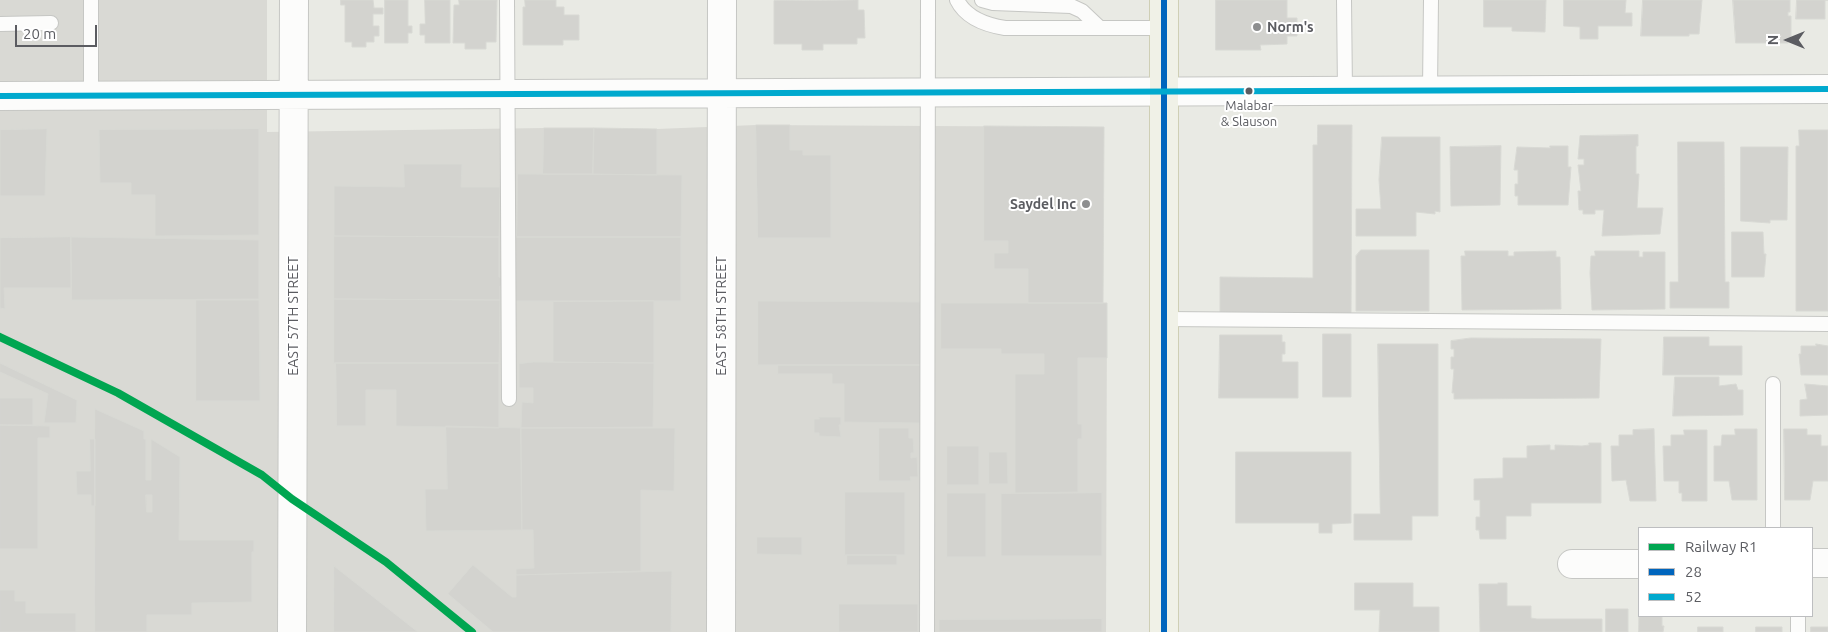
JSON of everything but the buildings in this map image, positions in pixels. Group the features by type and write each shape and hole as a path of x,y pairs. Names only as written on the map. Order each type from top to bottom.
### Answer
{"main road":[{"path":"1164,0 1164,632"}],"street":[{"name":"EAST 57TH STREET","path":"292,632 294,0"},
{"name":"EAST 58TH STREET","path":"720,632 722,0"},
{"path":"0,96 1164,93 1430,89 1828,89"},
{"path":"1813,563 1828,563"},
{"path":"1572,564 1638,564"}],"lane":[{"path":"91,0 91,96"},
{"path":"507,0 509,399"},
{"path":"927,632 928,0"},
{"path":"957,0 961,8 976,19 990,25 1005,28 1164,28"},
{"path":"982,0 993,3 1071,6 1082,11 1100,28"},
{"path":"1344,0 1344,91"},
{"path":"1430,89 1431,0"},
{"path":"0,24 51,22"},
{"path":"1164,319 1828,324"},
{"path":"1773,384 1773,527"},
{"path":"1798,617 1798,632"}],"shaded area":[{"path":"0,0 267,0 267,132 544,128 657,129 756,125 1104,127 1103,303 1107,304 1106,632 0,632"}],"rail line":[{"name":"R1","path":"0,337 118,393 262,475 292,499 386,562 472,632"}],"transit line":[{"name":"28","path":"1164,0 1164,632"},
{"name":"52","path":"0,96 1828,89"}],"place":[{"name":"Norm's","path":"1257,27"},
{"name":"Malabar & Slauson","path":"1249,91"},
{"name":"Saydel Inc","path":"1086,204"}]}
